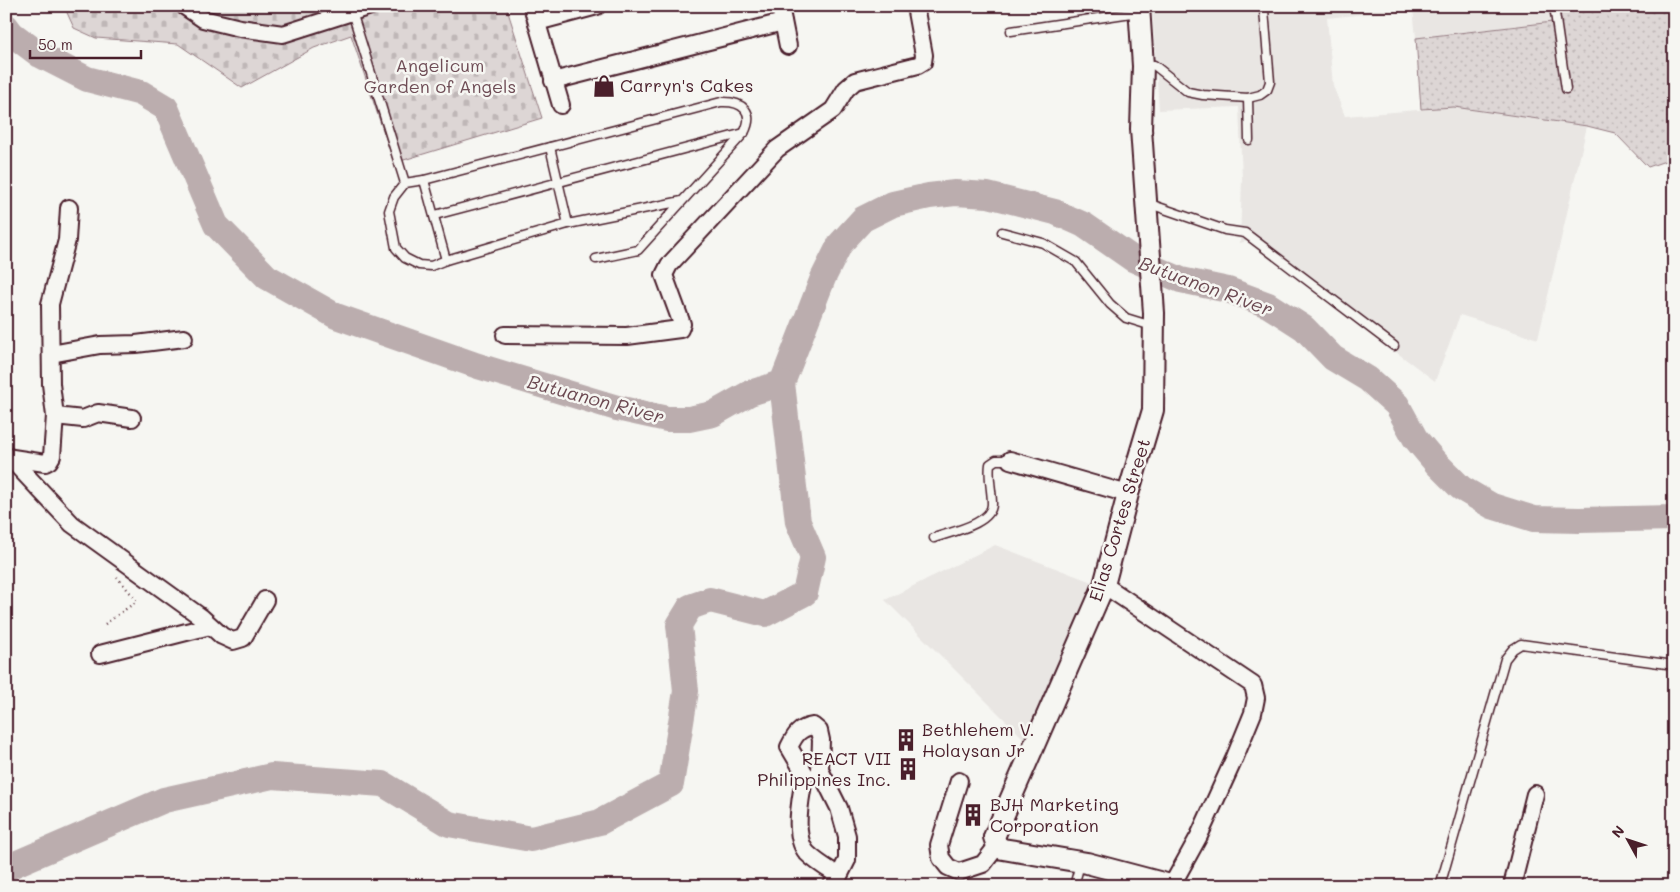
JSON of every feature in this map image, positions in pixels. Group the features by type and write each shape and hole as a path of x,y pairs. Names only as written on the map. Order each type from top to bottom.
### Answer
{"street":[{"path":"184,6 203,19 240,28 283,34 371,6"},
{"path":"532,6 561,105"},
{"path":"537,22 598,6"},
{"path":"505,335 627,336 680,329 682,324 664,275 668,264 777,149 833,110 850,84 855,80 918,65 923,62 924,55 915,6"},
{"name":"Elias Cortes Street","path":"998,846 994,837 1104,585 1153,410 1154,320 1141,129 1143,66 1139,9"},
{"path":"553,82 782,14 788,46"},
{"path":"8,457 49,462 52,456 55,416 51,384 50,304 67,240 69,208"},
{"path":"51,354 100,345 136,344 184,338"},
{"path":"55,416 83,419 98,413 132,418"},
{"path":"8,457 72,524 201,617 222,636 233,641 243,638 265,600"},
{"path":"1010,460 1128,494"},
{"path":"958,781 939,845 941,858 948,868 959,872 983,864 998,846 1008,850 1080,862 1173,886 1236,757 1253,714 1256,698 1253,685 1104,585"},
{"path":"100,654 210,626"},
{"path":"812,772 839,808 847,836 847,860 835,881 806,852 799,839 800,797 812,772"},
{"path":"1512,886 1535,794"}],"lane":[{"path":"1554,6 1566,89"},
{"path":"1011,31 1139,9"},
{"path":"1143,66 1154,65 1188,92 1248,98 1260,95 1267,90 1270,82 1264,10"},
{"path":"352,12 405,183"},
{"path":"1248,98 1249,140"},
{"path":"596,259 638,250 744,133 749,123 748,115 742,105 732,102 721,102 424,180 405,183 394,197 389,211 396,248 405,258 419,265 431,266 568,224 682,201"},
{"path":"434,215 744,133"},
{"path":"550,147 568,224"},
{"path":"424,180 446,260"},
{"path":"1145,202 1225,230 1245,233 1394,346"},
{"path":"1002,232 1043,243 1076,262 1110,304 1126,318 1154,320"},
{"path":"934,538 974,524 988,515 992,506 990,464 996,460 1010,460"},
{"path":"1440,886 1505,659 1513,649 1521,644 1674,665"},
{"path":"1074,886 1080,862"}],"path":[{"path":"105,624 137,601 114,573"}],"shaded area":[{"path":"1152,6 1560,6 1561,21 1416,38 1413,9 1327,18 1333,86 1345,116 1454,107 1587,126 1538,339 1460,315 1435,381 1247,241 1240,243 1242,179 1239,107 1159,110"},
{"path":"995,545 1097,584 1024,739 885,600"}],"green space":[{"name":"Angelicum Garden of Angels","path":"64,6 506,6 542,118 394,163 351,35 314,48 242,88 178,44 96,38 74,28"},
{"path":"1560,6 1674,6 1674,158 1648,167 1615,133 1587,126 1454,107 1421,109 1416,38 1561,21"}],"waterway":[{"name":"Butuanon River","path":"6,26 12,34 40,55 87,79 141,93 166,108 216,225 267,277 336,316 478,366 617,408 667,419 689,419 713,414 750,393 782,383 823,278 840,244 863,219 893,204 929,196 955,193 988,195 1055,212 1084,225 1133,259 1181,280 1228,290 1268,305 1304,328 1333,358 1368,379 1397,405 1415,438 1436,463 1461,488 1492,506 1534,519 1674,518"},
{"path":"6,868 164,800 272,776 383,784 449,824 531,839 600,822 671,784 686,691 679,625 690,607 710,600 765,614 805,593 813,557 798,522 782,383"}],"place":[{"name":"Carryn's Cakes","path":"604,86"},
{"name":"Bethlehem V. Holaysan Jr","path":"906,740"},
{"name":"REACT VII Philippines Inc.","path":"908,769"},
{"name":"BJH Marketing Corporation","path":"973,815"}]}
